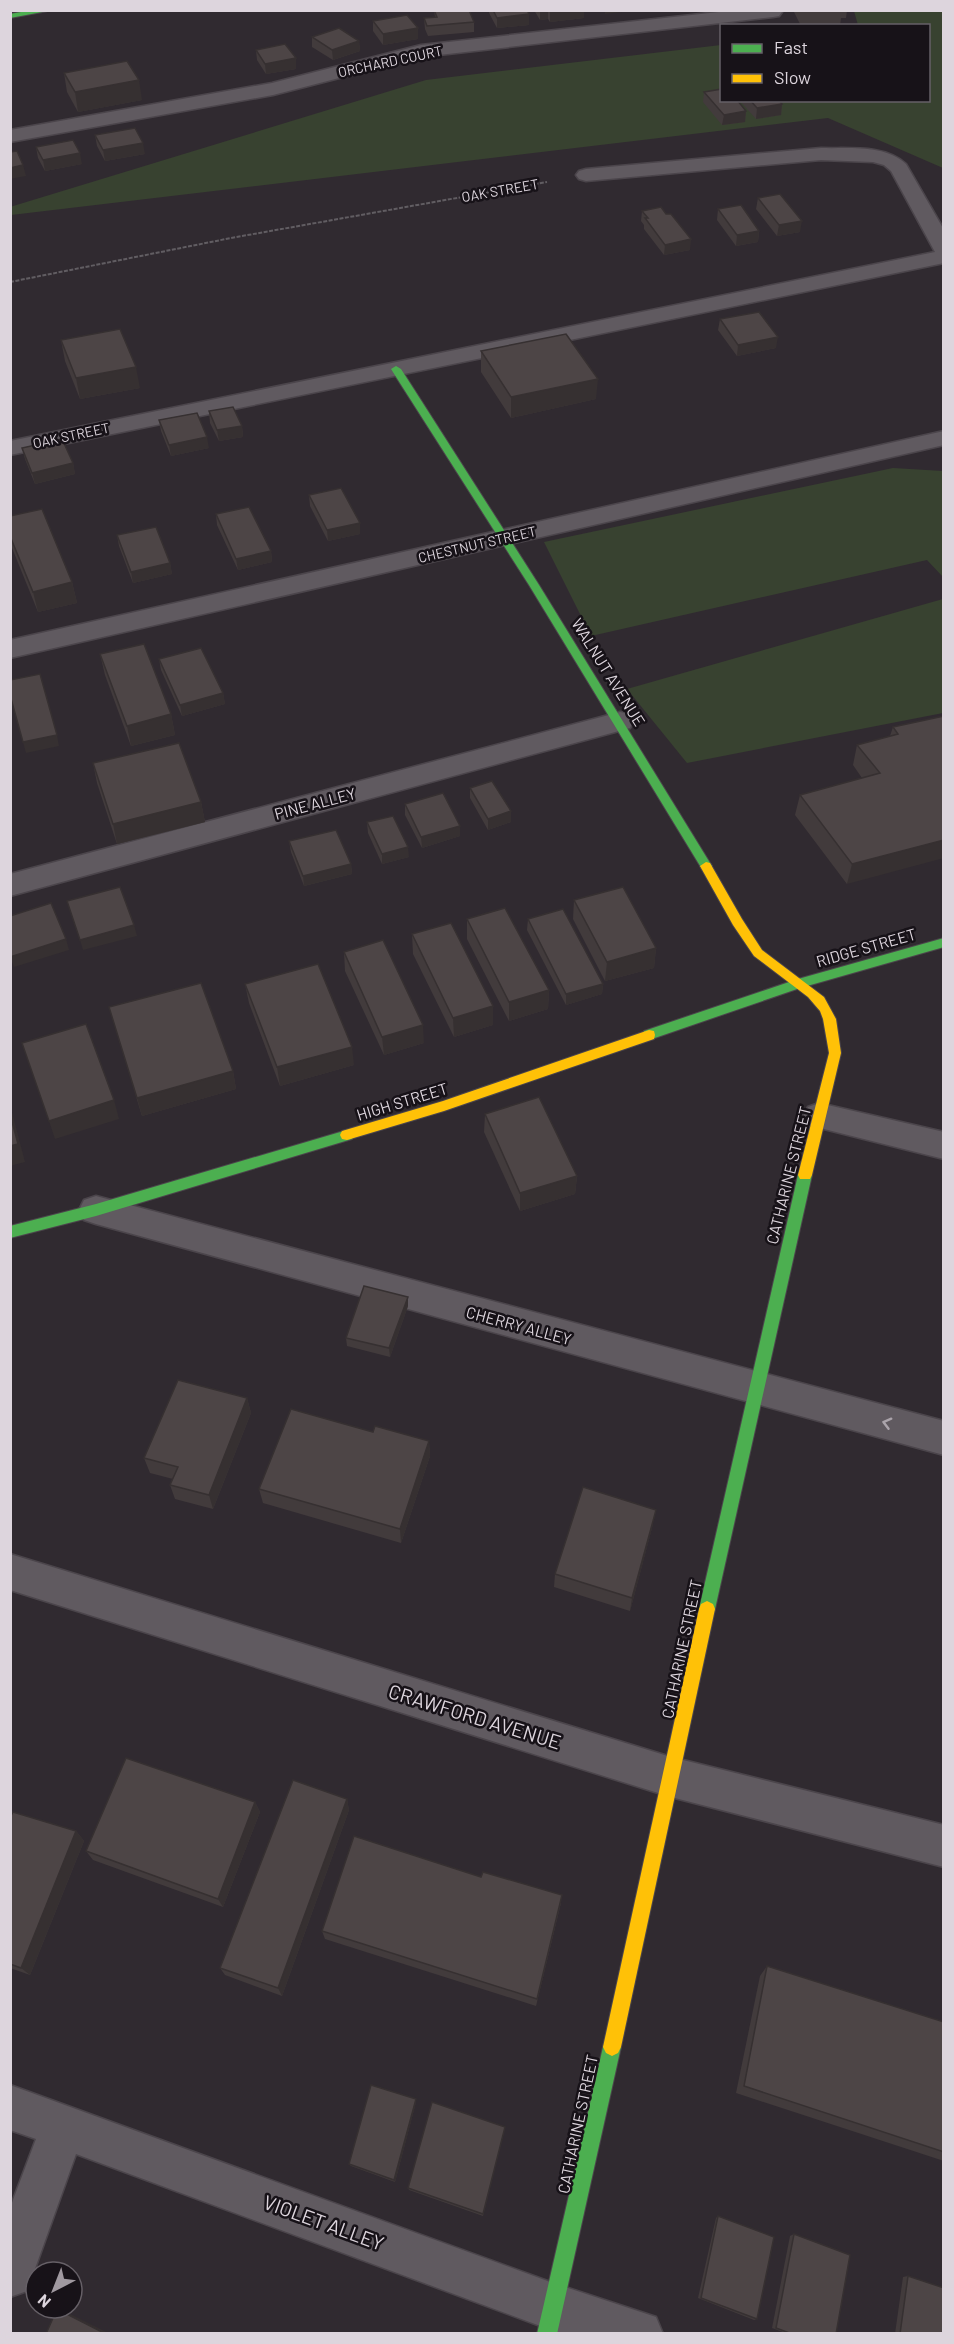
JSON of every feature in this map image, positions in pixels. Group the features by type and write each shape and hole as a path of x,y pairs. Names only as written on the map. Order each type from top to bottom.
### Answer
{"street":[{"path":"10,16 50,10"},
{"name":"ORCHARD COURT","path":"10,136 273,88 421,51 773,12"},
{"path":"586,175 768,157 821,154 875,156 891,161 899,168 944,250"},
{"name":"OAK STREET","path":"10,448 944,257"},
{"name":"WALNUT AVENUE","path":"396,369 506,537 620,721 756,950 771,967 798,984"},
{"name":"CHESTNUT STREET","path":"10,649 944,438"},
{"name":"PINE ALLEY","path":"10,885 620,721"},
{"name":"RIDGE STREET","path":"798,984 944,942"},
{"name":"CATHARINE STREET","path":"550,2320 671,1777 754,1388 835,1053 834,1035 825,1008 798,984"},
{"name":"HIGH STREET","path":"10,1232 96,1210 444,1106 798,984"},
{"path":"819,1116 944,1146"},
{"name":"CHERRY ALLEY","path":"96,1210 944,1438"},
{"name":"CRAWFORD AVENUE","path":"10,1572 671,1777 944,1846"},
{"name":"VIOLET ALLEY","path":"10,2107 550,2320 639,2334"},
{"path":"10,2274 63,2126"}],"path":[{"name":"OAK STREET","path":"10,282 231,238 586,175"}],"green space":[{"path":"854,11 943,11 943,168 828,118 11,215 10,207 426,80 720,45 720,102 930,102 930,24 858,24"},
{"path":"893,468 943,471 943,577 927,560 591,636 544,542"},
{"path":"943,599 943,713 687,763 627,689"}],"building":[{"path":"434,10 469,10 474,22 427,26 424,18 437,17"},
{"path":"493,10 527,10 529,14 497,18"},
{"path":"407,15 418,28 383,34 373,21"},
{"path":"339,28 359,41 332,50 312,37"},
{"path":"285,44 296,58 265,64 256,50"},
{"path":"127,61 139,80 75,92 64,73"},
{"path":"720,89 720,102 739,102 746,111 724,115 704,92"},
{"path":"752,102 780,102 782,104 757,108"},
{"path":"135,128 143,143 103,150 95,135"},
{"path":"73,140 80,153 43,160 36,147"},
{"path":"17,151 23,165 10,168 10,152"},
{"path":"780,194 802,221 779,225 758,198"},
{"path":"741,205 759,231 737,235 718,209"},
{"path":"661,207 666,214 671,214 691,239 665,245 642,211"},
{"path":"759,312 778,337 738,345 720,319"},
{"path":"120,329 136,367 76,378 61,340"},
{"path":"566,334 598,379 511,397 481,351"},
{"path":"233,407 242,426 217,430 209,411"},
{"path":"197,413 207,437 169,445 159,420"},
{"path":"62,439 73,463 32,473 22,448"},
{"path":"341,488 360,523 327,530 309,495"},
{"path":"249,507 271,551 236,559 216,514"},
{"path":"42,509 72,582 33,592 10,536 10,516"},
{"path":"156,527 170,563 131,572 117,535"},
{"path":"144,644 171,714 127,726 100,654"},
{"path":"201,648 223,693 180,705 159,659"},
{"path":"40,674 57,735 23,742 10,695 10,680"},
{"path":"944,716 944,840 852,864 800,795 880,773 857,745 898,734 893,727"},
{"path":"179,743 201,802 113,824 93,763"},
{"path":"492,781 511,811 488,819 470,788"},
{"path":"443,793 460,826 421,837 405,804"},
{"path":"393,816 408,847 382,854 367,822"},
{"path":"336,830 351,864 303,876 289,841"},
{"path":"120,887 134,925 80,940 67,901"},
{"path":"623,887 656,948 607,962 574,900"},
{"path":"51,903 66,939 10,957 10,916"},
{"path":"505,908 549,990 509,1002 467,919"},
{"path":"563,909 603,984 566,994 528,919"},
{"path":"451,923 493,1006 453,1018 412,934"},
{"path":"383,940 423,1025 382,1037 344,952"},
{"path":"318,964 352,1047 277,1067 245,984"},
{"path":"201,983 233,1071 137,1098 109,1007"},
{"path":"86,1024 114,1100 49,1121 22,1043"},
{"path":"539,1097 577,1176 520,1193 485,1114"},
{"path":"10,1114 18,1144 10,1146"},
{"path":"364,1286 408,1297 389,1348 346,1338"},
{"path":"178,1380 247,1398 209,1495 170,1485 178,1467 144,1458"},
{"path":"291,1409 373,1432 375,1426 429,1441 400,1529 259,1489"},
{"path":"583,1487 656,1510 632,1598 555,1574"},
{"path":"126,1758 255,1802 218,1899 86,1851"},
{"path":"293,1780 347,1799 278,1988 220,1968"},
{"path":"13,1812 76,1831 21,1968 10,1964 10,1817"},
{"path":"354,1836 481,1877 483,1872 562,1895 537,1999 322,1931"},
{"path":"767,1966 944,2022 944,2152 744,2086"},
{"path":"371,2085 416,2099 394,2180 349,2164"},
{"path":"432,2102 505,2127 483,2214 408,2188"},
{"path":"718,2216 774,2237 757,2319 701,2298"},
{"path":"794,2234 850,2255 836,2334 792,2334 776,2328"},
{"path":"908,2276 944,2288 944,2334 900,2334"},
{"path":"52,2320 79,2320 106,2334 46,2334"}],"traffic: fast":[{"path":"10,16 50,10"},
{"path":"396,369 534,585 706,866"},
{"path":"649,1035 798,984 944,942"},
{"path":"10,1232 96,1210 347,1135"},
{"path":"707,1609 805,1175"},
{"path":"547,2334 612,2047"}],"traffic: slow":[{"path":"706,866 737,922 758,953 812,994 825,1008 830,1019 835,1053 805,1175"},
{"path":"347,1135 444,1106 649,1035"},
{"path":"612,2047 707,1609"}]}
